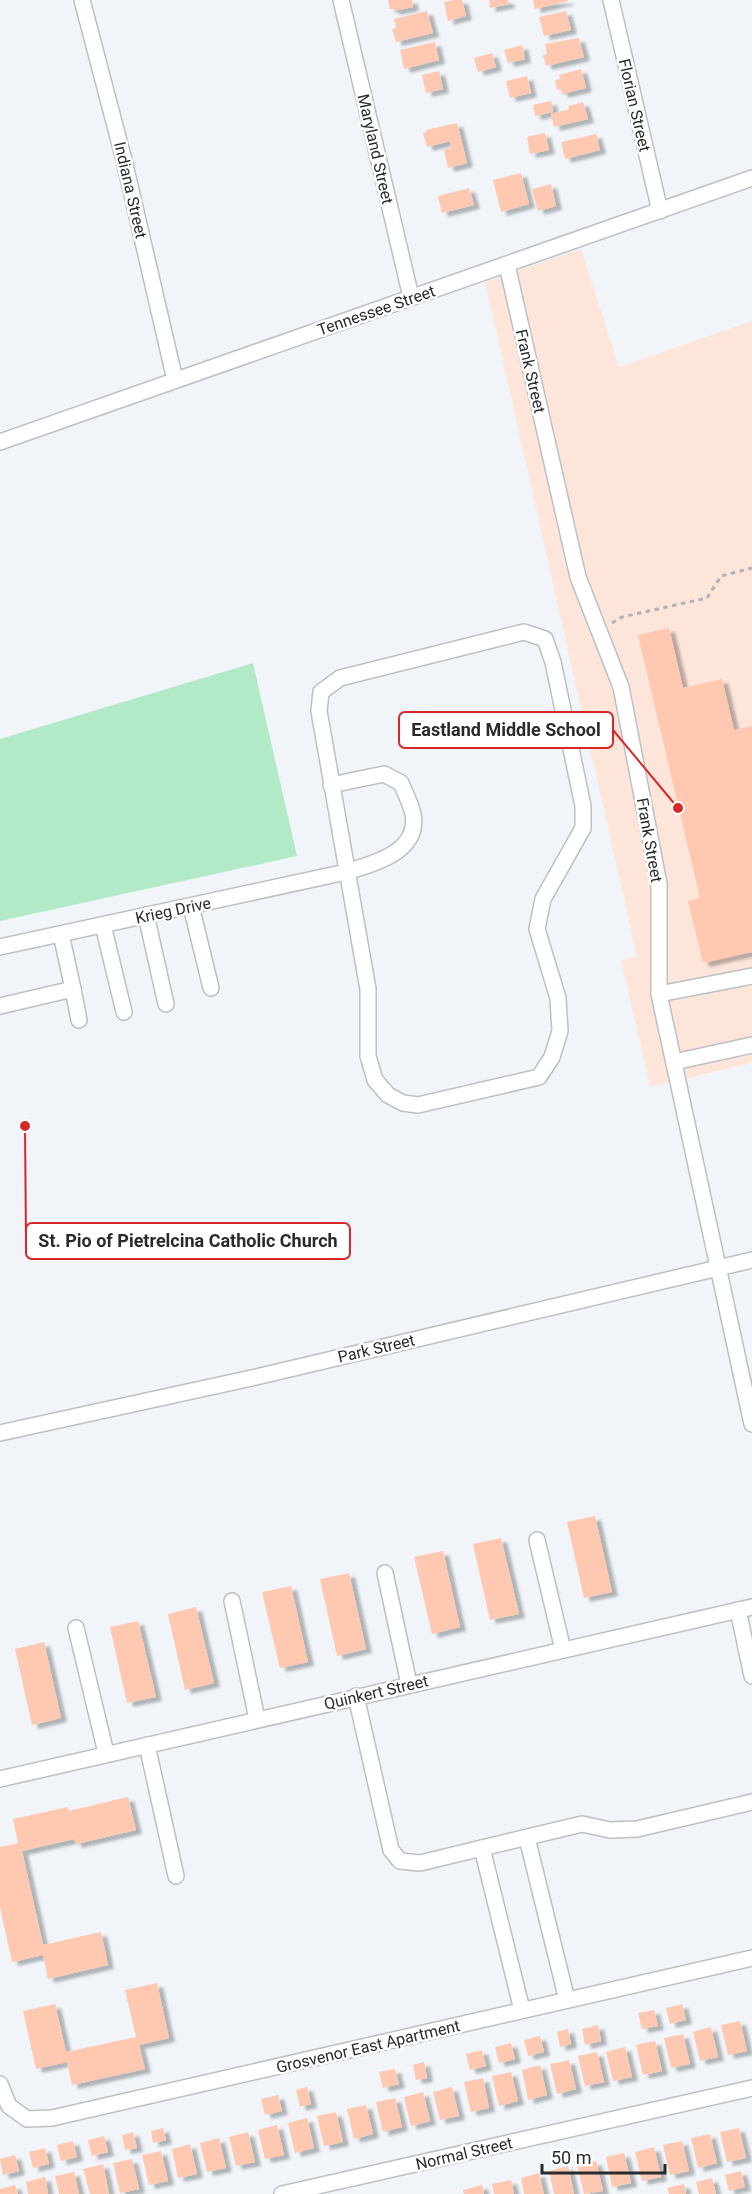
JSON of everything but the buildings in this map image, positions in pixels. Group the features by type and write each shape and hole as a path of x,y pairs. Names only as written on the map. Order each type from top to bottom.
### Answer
{"street":[{"name":"Indiana Street","path":"82,0 124,160 175,380"},
{"name":"Maryland Street","path":"341,0 411,297"},
{"name":"Florian Street","path":"611,0 660,211"},
{"name":"Tennessee Street","path":"0,442 752,178"},
{"name":"Frank Street","path":"507,265 578,577 621,687 659,884 659,994 752,1424"},
{"path":"524,632 544,639 554,662 583,806 583,828 543,900 537,929 558,998 560,1031 552,1057 539,1077 418,1105 403,1104 388,1095 375,1080 368,1056 368,989 331,785 319,711 321,692 340,678 524,632"},
{"name":"Krieg Drive","path":"0,947 346,872 375,863 399,850 412,834 413,815 401,783 384,774 331,785"},
{"path":"191,906 211,988"},
{"path":"146,915 166,1004"},
{"path":"103,925 124,1012"},
{"path":"61,934 79,1020"},
{"path":"659,994 752,976"},
{"path":"0,1006 73,989"},
{"path":"674,1062 752,1045"},
{"name":"Park Street","path":"0,1433 256,1377 752,1260"},
{"path":"537,1540 562,1650"},
{"path":"385,1573 409,1684"},
{"path":"232,1600 257,1719"},
{"path":"745,1609 752,1676"},
{"name":"Quinkert Street","path":"0,1779 745,1609"},
{"path":"76,1628 106,1753"},
{"path":"356,1696 391,1850 400,1861 420,1863 582,1824 609,1830 637,1829 752,1802"},
{"path":"147,1745 176,1876"},
{"path":"527,1838 567,2000"},
{"path":"482,1848 522,2010"},
{"name":"Grosvenor East Apartment","path":"0,2084 9,2106 27,2119 52,2118 752,1958"},
{"name":"Normal Street","path":"282,2194 752,2088"}],"path":[{"path":"600,631 622,617 708,598 721,576 752,568"}],"shaded area":[{"path":"581,249 619,367 752,321 752,1063 650,1087 621,960 637,956 485,282"}],"green space":[{"path":"253,663 297,856 0,921 0,739"}],"place":[{"name":"Eastland Middle School","path":"678,808"},
{"name":"St. Pio of Pietrelcina Catholic Church","path":"25,1126"}]}
